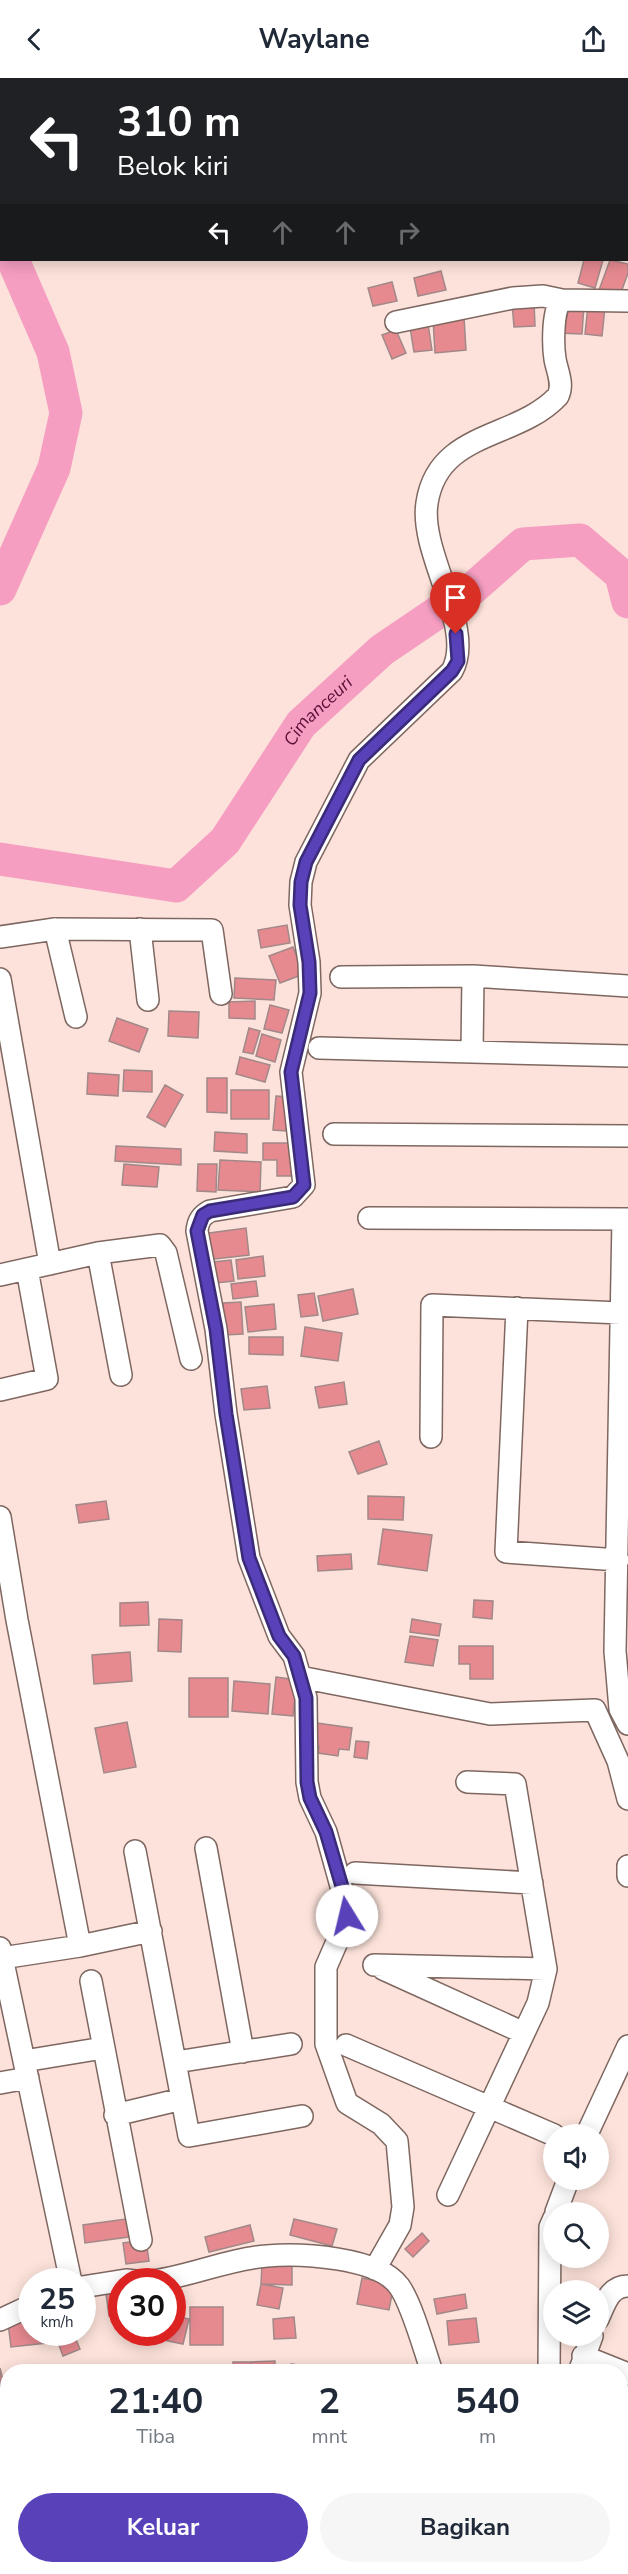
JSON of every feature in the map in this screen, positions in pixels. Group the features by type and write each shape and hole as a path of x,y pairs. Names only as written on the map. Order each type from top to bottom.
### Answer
{"street":[{"path":"396,322 513,298 543,296 562,300 628,301"},
{"path":"375,2269 400,2225 403,2207 397,2141 381,2124 347,2103 326,2044 326,1967 343,1928 346,1904 326,1832 310,1798 307,1782 306,1698 294,1656 279,1636 249,1558 226,1414 216,1329 197,1231 198,1222 210,1211 293,1197 304,1185 291,1072 310,993 309,962 300,905 304,872 359,760 452,671 458,661 454,621 431,549 427,524 427,503 436,475 446,459 513,425 558,396 561,389 555,355 555,319 556,308 562,300"},
{"path":"55,929 76,1017"},
{"path":"0,938 55,929 212,930 221,994"},
{"path":"140,929 148,1000"},
{"path":"471,1052 473,976"},
{"path":"341,977 473,976 628,986"},
{"path":"0,979 50,1264"},
{"path":"319,1048 628,1056"},
{"path":"334,1134 628,1136"},
{"path":"369,1218 625,1219 621,1313 615,1651 620,1708 628,1724"},
{"path":"0,1275 98,1253 154,1244 163,1248 191,1359"},
{"path":"98,1253 121,1375"},
{"path":"0,1390 47,1379 27,1269"},
{"path":"431,1437 432,1305 621,1313"},
{"path":"517,1308 506,1552 618,1560"},
{"path":"0,1517 17,1620 80,1946"},
{"path":"300,1677 490,1714 595,1710 618,1761 628,1799"},
{"path":"448,2195 538,2003 546,1969 515,1784 467,1782"},
{"path":"206,1848 243,2052"},
{"path":"135,1851 189,2136 302,2116"},
{"path":"628,1866 628,1876"},
{"path":"355,1873 532,1883"},
{"path":"68,2268 26,2070 6,2011 1,1953 80,1946 151,1932"},
{"path":"524,2032 374,1965 546,1969"},
{"path":"91,1981 141,2240"},
{"path":"176,2062 291,2044"},
{"path":"346,2045 543,2130"},
{"path":"592,2124 628,2046"},
{"path":"0,2083 26,2070 103,2048"},
{"path":"116,2115 182,2099"},
{"path":"186,2275 266,2256 336,2260 375,2269 398,2285 429,2364"},
{"path":"549,2364 550,2268"},
{"path":"609,2295 616,2288 628,2286"},
{"path":"0,2320 18,2312"},
{"path":"581,2364 588,2346"}],"building":[{"path":"584,261 603,261 595,288 578,283"},
{"path":"610,261 628,264 628,273 619,298 599,290"},
{"path":"441,271 446,290 418,296 414,278"},
{"path":"392,282 397,301 373,306 368,288"},
{"path":"534,302 535,326 514,327 512,303"},
{"path":"559,303 584,305 582,334 557,333"},
{"path":"588,305 605,307 602,336 585,334"},
{"path":"464,317 466,350 435,353 433,319"},
{"path":"428,324 432,350 414,352 410,327"},
{"path":"396,330 406,353 392,359 382,335"},
{"path":"287,925 290,943 261,948 258,930"},
{"path":"293,947 304,974 280,983 269,956"},
{"path":"235,978 276,980 274,1000 234,998"},
{"path":"255,1001 255,1019 229,1018 229,1002"},
{"path":"270,1005 289,1010 282,1033 264,1029"},
{"path":"169,1011 199,1012 198,1038 168,1036"},
{"path":"117,1018 148,1029 139,1052 109,1041"},
{"path":"249,1028 260,1031 253,1054 243,1052"},
{"path":"262,1034 281,1040 275,1062 256,1056"},
{"path":"240,1057 270,1065 265,1082 236,1074"},
{"path":"124,1070 152,1071 152,1092 123,1091"},
{"path":"88,1073 119,1075 118,1096 87,1094"},
{"path":"207,1078 227,1078 227,1113 207,1112"},
{"path":"165,1085 183,1095 165,1127 147,1117"},
{"path":"231,1090 269,1090 269,1119 231,1119"},
{"path":"276,1096 289,1097 286,1131 273,1130"},
{"path":"215,1132 247,1134 247,1153 214,1151"},
{"path":"263,1143 295,1143 295,1176 277,1176 277,1160 263,1160"},
{"path":"116,1146 181,1149 181,1165 115,1161"},
{"path":"220,1160 261,1162 260,1192 218,1190"},
{"path":"124,1164 159,1167 157,1187 122,1185"},
{"path":"198,1164 217,1164 216,1192 197,1191"},
{"path":"246,1228 249,1255 206,1260 202,1234"},
{"path":"263,1256 265,1276 238,1279 236,1260"},
{"path":"231,1260 234,1281 216,1283 213,1262"},
{"path":"256,1281 258,1296 233,1299 231,1284"},
{"path":"353,1289 358,1314 323,1321 318,1296"},
{"path":"314,1293 318,1315 301,1317 298,1295"},
{"path":"241,1302 243,1334 225,1335 223,1303"},
{"path":"274,1304 276,1329 248,1332 245,1307"},
{"path":"305,1327 342,1333 338,1361 301,1356"},
{"path":"249,1337 283,1337 283,1355 249,1354"},
{"path":"344,1382 347,1404 319,1408 315,1387"},
{"path":"267,1386 270,1408 244,1410 241,1389"},
{"path":"379,1441 387,1464 358,1474 349,1452"},
{"path":"368,1496 404,1497 403,1520 368,1519"},
{"path":"106,1501 109,1519 79,1523 76,1505"},
{"path":"383,1529 432,1535 427,1571 378,1564"},
{"path":"351,1554 352,1569 318,1571 317,1556"},
{"path":"474,1600 493,1601 492,1619 473,1617"},
{"path":"148,1602 149,1625 120,1626 120,1603"},
{"path":"159,1619 182,1620 181,1652 158,1651"},
{"path":"412,1619 441,1624 439,1636 410,1632"},
{"path":"410,1636 438,1640 433,1666 405,1662"},
{"path":"459,1646 493,1646 493,1679 470,1679 470,1664 459,1664"},
{"path":"130,1652 132,1681 94,1684 92,1655"},
{"path":"276,1677 297,1680 293,1716 272,1714"},
{"path":"189,1678 228,1678 228,1717 189,1717"},
{"path":"234,1681 270,1684 268,1714 232,1711"},
{"path":"127,1722 136,1767 104,1773 95,1728"},
{"path":"317,1723 352,1728 349,1750 339,1749 338,1756 318,1753 319,1746 313,1745"},
{"path":"356,1741 369,1742 367,1759 354,1757"},
{"path":"133,2218 136,2236 85,2243 83,2225"},
{"path":"294,2219 337,2229 332,2246 290,2235"},
{"path":"250,2225 254,2241 209,2252 205,2237"},
{"path":"422,2233 429,2241 413,2257 405,2249"},
{"path":"146,2240 149,2261 126,2264 123,2243"},
{"path":"262,2263 292,2264 292,2285 261,2284"},
{"path":"362,2278 394,2284 389,2310 357,2304"},
{"path":"261,2284 283,2288 279,2309 257,2305"},
{"path":"465,2294 467,2308 437,2314 434,2299"},
{"path":"190,2307 223,2307 223,2345 190,2345"},
{"path":"294,2317 296,2338 274,2339 273,2319"},
{"path":"476,2318 479,2342 449,2345 447,2321"},
{"path":"18,2322 18,2346 20,2346 11,2347 8,2323"},
{"path":"59,2346 79,2346 80,2349 63,2356"},
{"path":"275,2361 275,2364 251,2364 251,2362"},
{"path":"233,2362 251,2362 251,2364 233,2364"}],"waterway":[{"name":"Cimanceuri","path":"0,589 54,468 66,413 53,352 13,261"},
{"name":"Cimanceuri","path":"0,859 176,886 225,841 301,724 382,650 472,589 523,544 580,540 621,575 628,602"}],"route":[{"path":"347,1916 343,1890 323,1822 310,1798 307,1782 306,1698 294,1656 279,1636 252,1571 249,1558 226,1414 216,1329 197,1231 198,1222 210,1211 293,1197 302,1190 305,1179 291,1072 310,993 311,977 300,905 301,882 306,862 359,760 385,738 452,671 458,661 456,634"}]}
